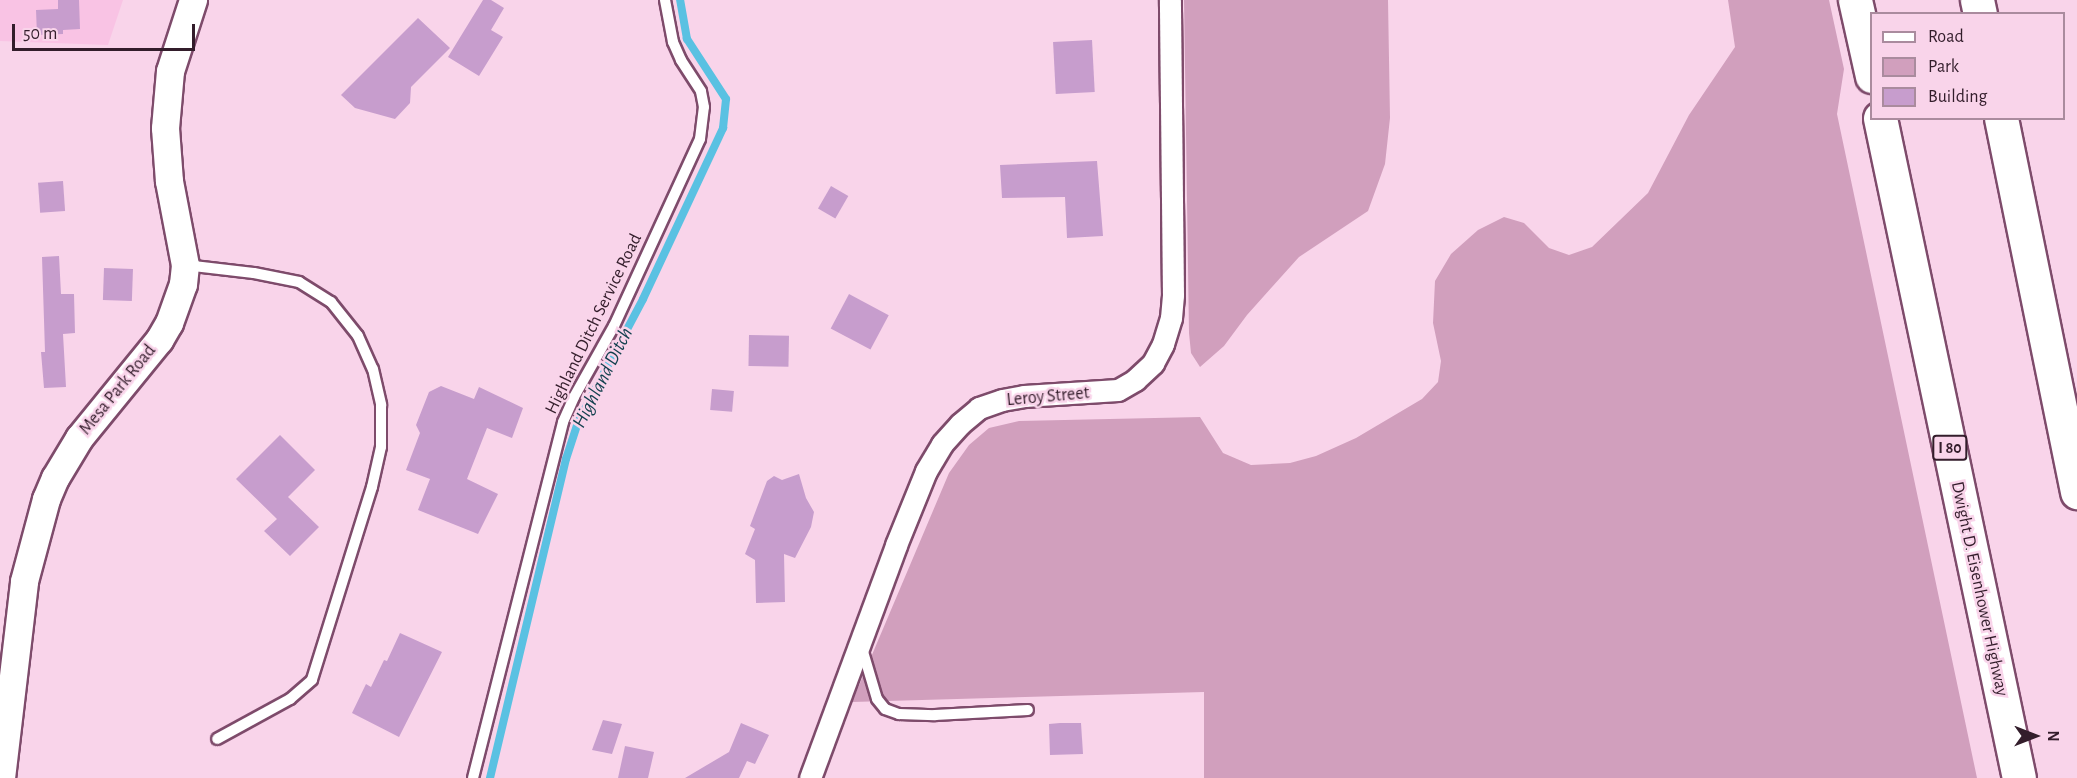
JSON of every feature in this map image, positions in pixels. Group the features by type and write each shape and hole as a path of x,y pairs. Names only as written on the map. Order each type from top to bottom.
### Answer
{"highway":[{"path":"1856,0 1870,66"},
{"name":"Dwight D. Eisenhower Highway","path":"1880,120 2019,778"},
{"path":"2001,120 2077,492"}],"street":[{"name":"Mesa Park Road","path":"1,778 24,581 38,521 66,457 137,369 169,323 183,284 184,265 169,181 165,128 170,71 192,0"},
{"name":"Leroy Street","path":"810,778 926,471 942,444 960,423 979,408 1002,400 1024,396 1118,390 1136,380 1153,363 1163,344 1171,318 1173,295 1170,0"}],"lane":[{"name":"Highland Ditch Service Road","path":"473,778 563,422 574,397 614,326 700,139 704,107 701,91 681,60 673,42 665,0"},
{"path":"184,265 254,273 299,282 331,302 358,336 373,369 381,405 381,447 372,487 312,680 290,699 217,738"},
{"path":"860,642 877,699 885,709 899,714 935,715 1028,710"}],"shaded area":[{"path":"0,0 123,0 108,45 0,41"}],"green space":[{"path":"1184,0 1388,0 1390,118 1385,164 1368,211 1299,257 1247,315 1224,346 1200,367 1191,353 1189,333"},
{"path":"1728,0 1829,0 1844,69 1837,114 1977,778 1204,778 1204,692 852,702 949,473 969,445 989,428 1019,421 1200,417 1223,453 1251,465 1290,463 1316,456 1356,438 1422,399 1438,382 1441,361 1433,323 1435,281 1451,254 1478,230 1504,217 1524,223 1549,248 1569,255 1592,247 1648,193 1689,115 1735,47"}],"building":[{"path":"58,0 79,0 80,29 63,30 63,34 37,35 36,10 58,9"},
{"path":"483,0 491,0 504,8 491,30 503,37 479,76 448,57"},
{"path":"418,18 450,48 411,87 410,103 395,119 355,108 341,95"},
{"path":"1092,40 1095,92 1056,94 1053,42"},
{"path":"1097,161 1103,236 1067,238 1065,197 1002,198 1000,165"},
{"path":"63,181 65,211 40,213 38,183"},
{"path":"831,186 848,196 835,219 818,209"},
{"path":"59,256 61,294 74,294 75,333 63,334 66,387 44,388 41,352 45,352 42,257"},
{"path":"104,268 133,269 132,301 103,300"},
{"path":"849,294 889,315 870,350 831,328"},
{"path":"749,335 789,336 788,367 748,366"},
{"path":"441,386 474,399 479,387 523,408 512,438 487,428 467,479 498,494 478,534 418,510 430,479 406,470 420,433 416,425 429,392"},
{"path":"712,389 734,391 732,412 710,410"},
{"path":"280,435 315,470 288,497 319,527 290,556 264,531 277,519 236,479"},
{"path":"799,474 806,498 814,512 811,527 795,558 784,554 785,602 756,603 755,560 745,554 755,529 750,526 767,481 774,476 782,480"},
{"path":"400,633 442,652 399,737 352,713 366,684 371,687 384,660 387,661"},
{"path":"603,720 622,724 612,754 592,750"},
{"path":"741,723 769,735 755,764 747,761 739,778 685,778 729,752"},
{"path":"1081,723 1083,754 1050,755 1049,724"},
{"path":"625,746 654,752 648,778 618,778"}],"waterway":[{"name":"Highland Ditch","path":"490,778 566,459 578,422 643,299 723,128 726,99 687,39 680,0"}]}
